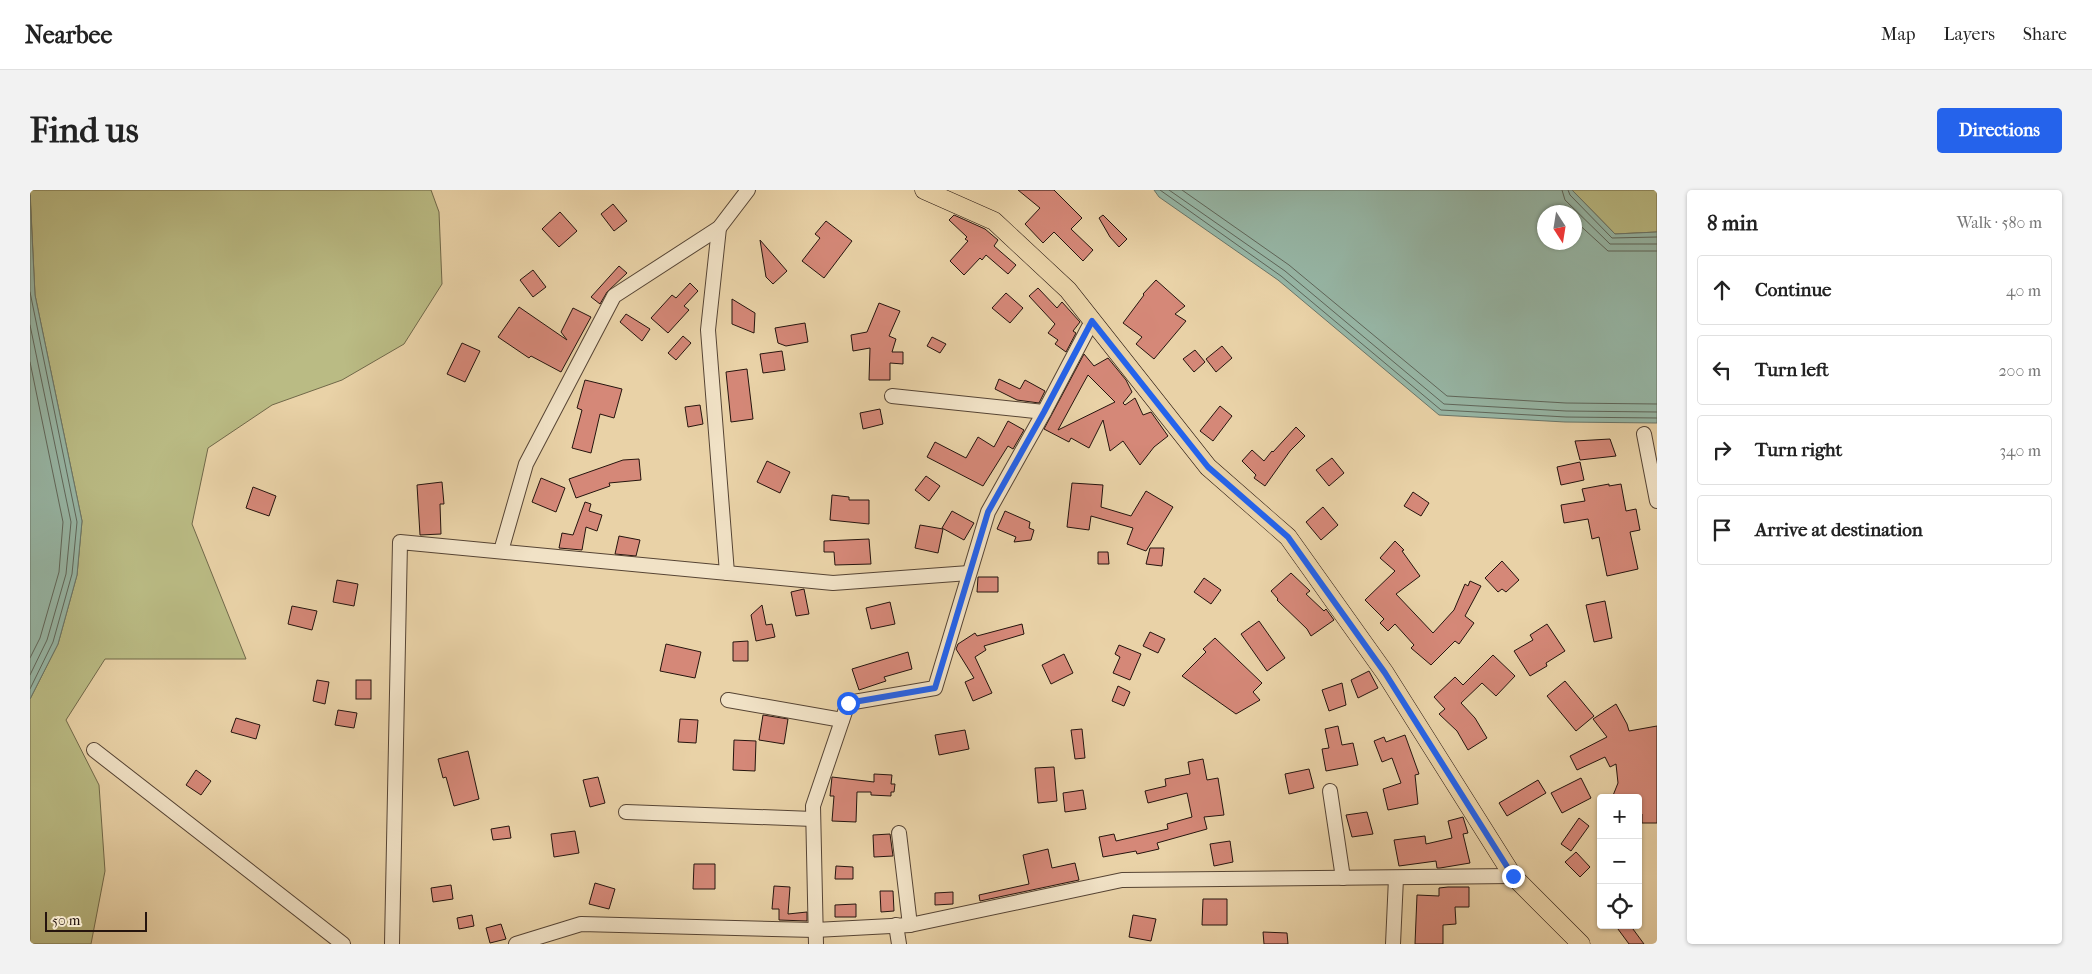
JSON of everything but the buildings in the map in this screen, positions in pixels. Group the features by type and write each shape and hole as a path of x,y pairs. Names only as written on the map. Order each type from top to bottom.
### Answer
{"main road":[{"path":"924,190 994,221 1068,290 1208,467 1288,537 1385,673 1513,876 1581,944"}],"street":[{"path":"502,551 526,464 614,296 719,228 748,190"},
{"path":"719,228 708,330 727,573"},
{"path":"815,937 813,806 848,703 935,688 988,512 1092,321"},
{"path":"892,396 1044,412"},
{"path":"1644,434 1657,501"},
{"path":"392,944 400,542 833,583 969,573"},
{"path":"728,700 842,720"},
{"path":"94,750 343,944"},
{"path":"1330,791 1343,878"},
{"path":"626,812 813,819"},
{"path":"899,833 910,924"},
{"path":"516,944 581,924 815,937 910,924 1122,880 1513,876"},
{"path":"1393,944 1396,878"},
{"path":"896,925 900,944"}],"green space":[{"path":"30,190 431,190 439,212 442,284 404,344 342,380 272,405 208,448 192,524 246,659 105,659 66,720 99,785 105,871 91,944 30,944 30,699 58,644 77,575 82,521 35,295"},
{"path":"1572,190 1657,190 1657,232 1615,234"}],"water":[{"path":"1154,190 1572,190 1615,234 1657,232 1657,423 1565,422 1439,415 1278,280 1159,197"},
{"path":"30,195 35,295 82,521 77,575 58,644 30,699"}],"route":[{"path":"848,703 935,688 988,512 1092,321 1208,467 1288,537 1385,673 1513,876"}]}
